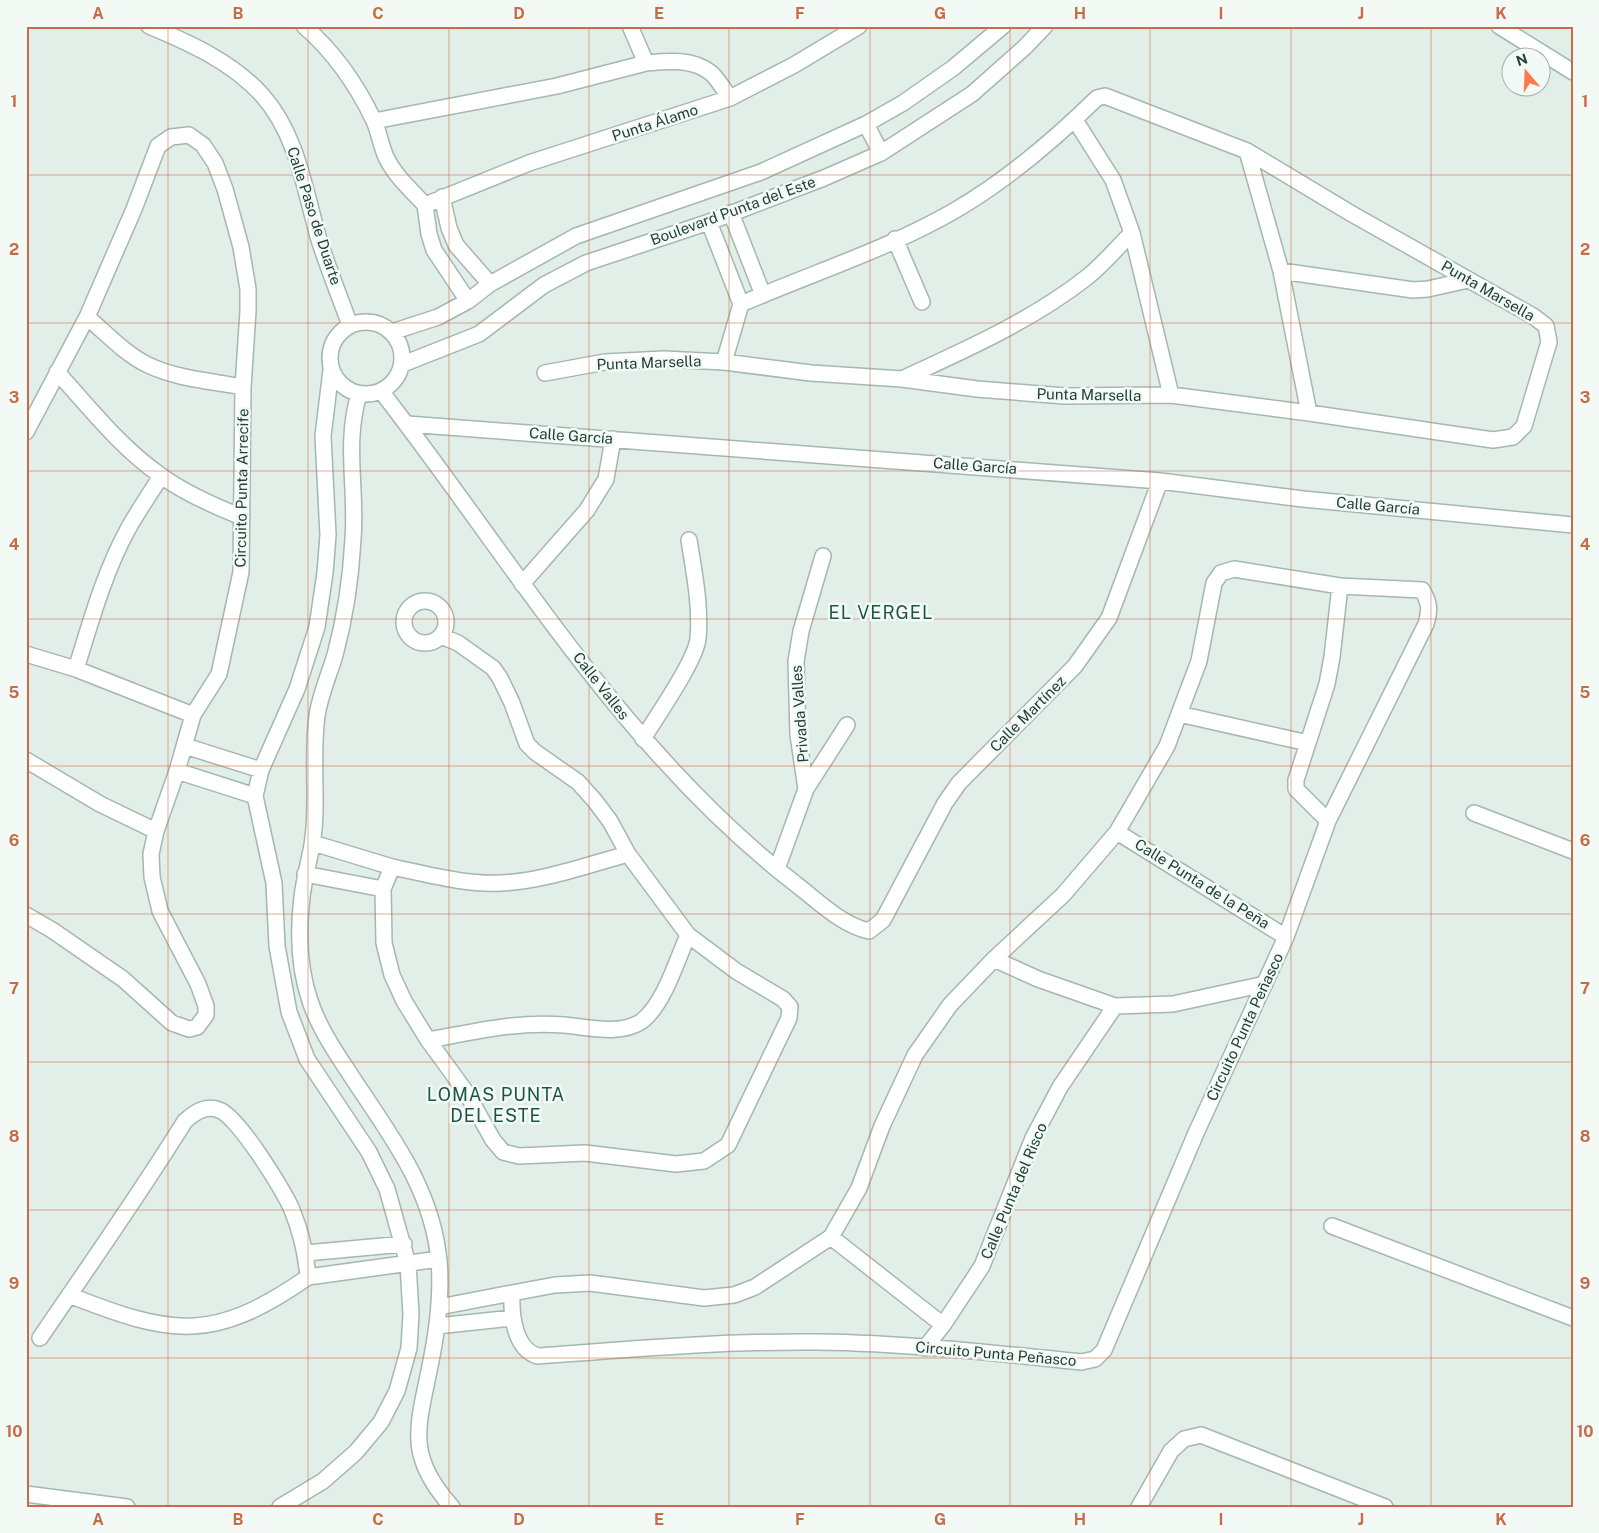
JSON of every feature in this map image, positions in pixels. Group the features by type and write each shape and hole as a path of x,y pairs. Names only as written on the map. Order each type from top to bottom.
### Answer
{"street":[{"name":"Calle Paso de Duarte","path":"149,26 204,51 226,65 262,96 274,111 296,156 321,244 350,325"},
{"path":"304,26 327,46 352,80 374,122 387,158 401,180 425,205 429,234 434,250 468,301"},
{"path":"630,26 646,63"},
{"name":"Punta Álamo","path":"425,205 529,163 730,98 794,65 858,26"},
{"name":"Boulevard Punta del Este","path":"392,332 438,317 468,301 490,284 576,236 761,172 866,124 903,103 953,68 1003,26"},
{"name":"Boulevard Punta del Este","path":"403,364 479,334 544,286 586,263 709,222 824,178 881,153 972,94 1025,47 1045,26"},
{"path":"1499,26 1573,72"},
{"path":"374,122 557,86 646,63 666,61 688,62 711,73 730,98"},
{"name":"Punta Marsella","path":"545,373 605,362 664,359 724,362 811,373 902,379 977,389 1066,396 1171,395 1493,440 1513,437 1524,426 1549,342 1546,326 1533,316 1247,151 1105,96 1097,98 1075,120 1022,165 954,211 845,264 741,304"},
{"path":"1075,120 1113,180 1132,233 1171,395"},
{"path":"866,124 881,153"},
{"name":"Circuito Punta Arrecife","path":"26,432 87,317 134,209 158,146 172,137 189,135 203,145 215,163 241,247 248,289 243,387 241,572 219,674 209,694 193,715 185,746 156,831 151,854 152,877 160,910 198,984 206,1006 206,1015 197,1027 189,1029 172,1023 123,979 52,930 26,916"},
{"path":"1247,151 1282,271 1309,413"},
{"path":"442,198 448,228 456,245 490,284"},
{"path":"732,213 763,295"},
{"path":"709,222 741,304 724,362"},
{"path":"902,379 979,343 1041,308 1086,278 1132,233"},
{"path":"895,239 922,302"},
{"path":"1282,271 1413,290 1468,280"},
{"path":"87,317 123,348 148,365 180,376 243,387"},
{"path":"280,1507 323,1481 356,1452 381,1422 397,1391 409,1348 412,1314 408,1264 404,1244 387,1189 369,1152 353,1126 307,1059 289,1012 277,946 274,884 255,796 261,770 297,689 317,627 325,573 328,535 323,436 331,370 332,344 339,333 350,325 365,321 380,324 392,332 402,347 403,364 398,375 391,385 381,391 360,394 348,389 338,381 331,370"},
{"path":"58,372 116,437 161,476 214,506 242,516"},
{"name":"Calle Valles","path":"381,391 407,424 522,584 643,739 711,809 777,869 853,928 869,931"},
{"path":"360,394 352,417 350,443 354,538 337,644 317,716 313,757 313,843 302,897 300,936 304,976 310,1003 324,1032 404,1154 425,1202 439,1259 439,1307 418,1424 418,1443 422,1461 431,1480 452,1507"},
{"name":"Calle García","path":"407,424 1160,481 1303,499 1573,525"},
{"path":"522,584 587,510 606,479 613,439"},
{"path":"76,669 101,590 113,560 129,528 161,476"},
{"name":"Calle Martínez","path":"869,931 883,920 945,803 959,783 1076,666 1109,618 1160,481"},
{"path":"643,739 681,677 698,641 698,602 689,540"},
{"name":"Privada Valles","path":"777,869 806,789 798,734 796,661 801,631 823,556"},
{"name":"Circuito Punta Peñasco","path":"439,1307 554,1284 590,1283 704,1298 734,1295 756,1287 831,1236 859,1188 882,1126 915,1054 950,1005 994,959 1063,896 1117,832 1167,746 1199,661 1214,583 1221,573 1234,569 1340,586 1422,590 1428,600 1430,610 1426,624 1328,821 1286,937 1196,1133 1104,1350 1095,1359 1081,1362 925,1348 818,1342 712,1344 538,1356 531,1354 524,1347 513,1318 512,1293"},
{"path":"1328,821 1296,789 1296,780 1327,684 1332,658 1340,586"},
{"path":"392,866 383,889 384,943 392,975 404,1001 428,1040 466,1092 493,1140 503,1152 519,1156 585,1153 676,1164 704,1161 728,1145 789,1018 790,1007 783,999 736,971 688,935 628,854 610,821 578,782 535,752 527,744 505,688 493,668 458,643 441,636"},
{"path":"26,654 76,669 193,715"},
{"path":"1179,714 1308,743"},
{"path":"806,789 847,724"},
{"path":"185,746 261,770"},
{"path":"26,760 100,804 156,831"},
{"path":"177,771 255,796"},
{"path":"1474,813 1573,851"},
{"name":"Calle Punta de la Peña","path":"1117,832 1286,937"},
{"path":"313,843 392,866 466,881 500,883 535,879 628,854"},
{"path":"306,874 383,889"},
{"path":"428,1040 523,1024 600,1029 626,1028 640,1023 657,1003 688,935"},
{"path":"994,959 1038,979 1116,1006 1173,1004 1265,984"},
{"name":"Calle Punta del Risco","path":"925,1348 944,1325 982,1266 1033,1138 1060,1087 1116,1006"},
{"path":"40,1338 132,1204 185,1121 194,1113 209,1108 221,1110 235,1122 280,1188 292,1210 306,1253 308,1277"},
{"path":"353,1126 374,1110"},
{"path":"1332,1226 1573,1318"},
{"name":"Circuito Punta Peñasco","path":"831,1236 944,1325"},
{"path":"306,1253 404,1244"},
{"path":"69,1295 98,1306 169,1327 188,1328 214,1325 231,1320 274,1301 308,1277 439,1259"},
{"path":"437,1326 513,1318"},
{"path":"1139,1507 1171,1451 1184,1439 1201,1435 1386,1507"},
{"path":"26,1494 127,1507"}],"district":[{"name":"EL VERGEL","path":"881,613"},
{"name":"LOMAS PUNTA DEL ESTE","path":"496,1105"}]}
